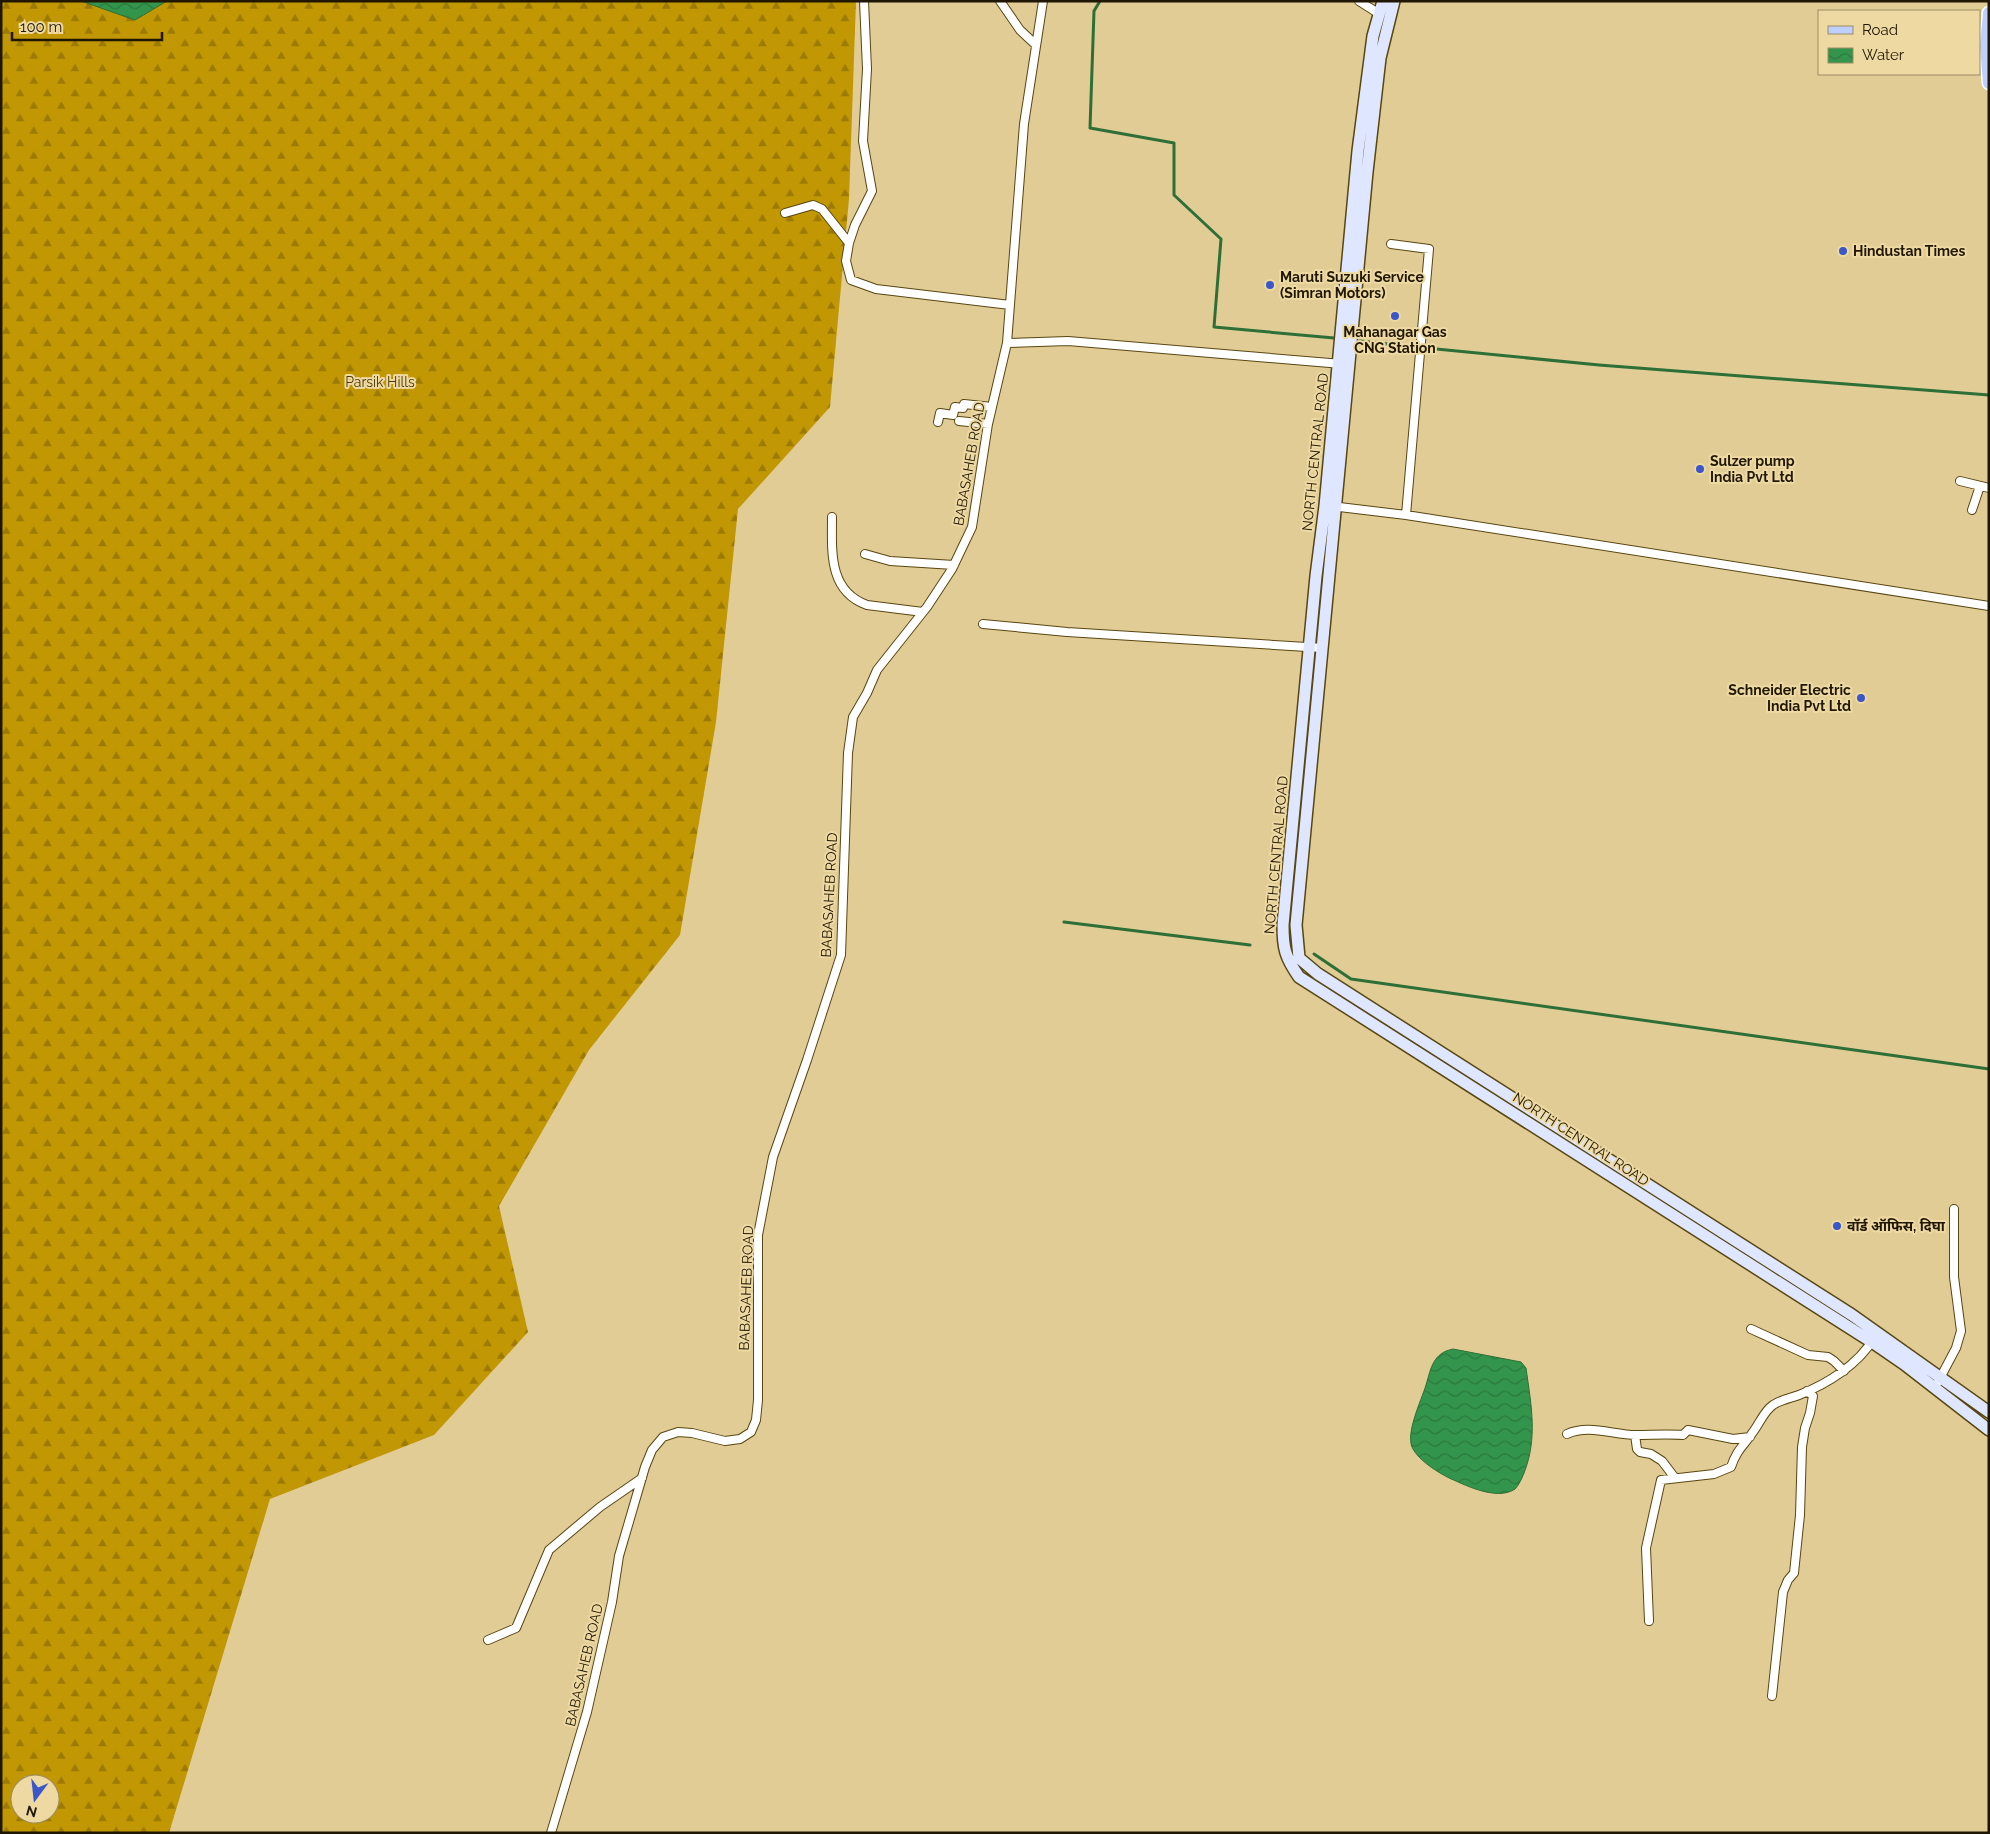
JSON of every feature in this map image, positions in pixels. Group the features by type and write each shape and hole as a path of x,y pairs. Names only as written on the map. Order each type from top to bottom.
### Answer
{"main road":[{"name":"NORTH CENTRAL ROAD","path":"1344,364 1340,349 1358,151 1373,36 1382,1"},
{"name":"NORTH CENTRAL ROAD","path":"1294,960 1323,648 1330,506 1344,364 1380,58 1394,1"},
{"path":"1989,13 1986,46 1989,82"},
{"name":"NORTH CENTRAL ROAD","path":"1330,506 1316,576 1311,647 1283,924 1283,945 1294,960 1300,977 1875,1338 1941,1377 1989,1412"},
{"name":"NORTH CENTRAL ROAD","path":"1875,1338 1989,1430"}],"street":[{"path":"864,1 867,69 862,141 872,191 855,225 849,243 846,261 851,280 876,289 1010,305"},
{"path":"1000,1 1020,30 1036,44"},
{"name":"BABASAHEB ROAD","path":"551,1833 587,1712 612,1602 619,1556 652,1450 663,1437 678,1432 692,1433 725,1441 740,1439 751,1432 756,1420 758,1400 758,1236 773,1157 841,955 848,754 853,717 867,693 877,670 923,612 954,565 972,527 988,424 1007,343 1024,124 1043,1"},
{"path":"1359,1 1378,13"},
{"path":"785,213 813,205 822,209 849,243"},
{"path":"1391,244 1429,249 1406,515"},
{"path":"1007,343 1068,340 1344,364"},
{"path":"938,422 940,413 953,415 955,407 963,408 964,404 992,407"},
{"path":"959,421 988,424"},
{"path":"1960,481 1989,488"},
{"path":"1972,510 1980,486"},
{"path":"1330,506 1406,515 1989,606"},
{"path":"832,517 833,554 841,587 859,602 867,605 923,612"},
{"path":"865,554 890,561 954,565"},
{"path":"983,624 1067,632 1323,648"},
{"path":"1935,1388 1956,1348 1961,1331 1954,1277 1954,1209"},
{"path":"1751,1329 1808,1355 1828,1358 1844,1371"},
{"path":"1649,1621 1646,1548 1660,1480 1714,1474 1731,1467 1735,1454 1750,1437 1765,1412 1774,1404 1807,1391 1844,1371 1861,1356 1875,1338"},
{"path":"1772,1696 1784,1597 1783,1592 1788,1580 1794,1573 1800,1516 1802,1447 1813,1396 1807,1391"},
{"path":"1567,1434 1586,1430 1635,1435 1657,1433 1683,1435 1688,1430 1733,1439 1750,1437"},
{"path":"1635,1435 1637,1449 1640,1452 1651,1454 1662,1461 1675,1478"},
{"path":"488,1640 516,1628 549,1550 600,1507 642,1478"}],"green space":[{"name":"Parsik Hills","path":"1,1 856,1 849,199 830,407 738,509 716,722 680,935 589,1050 499,1206 528,1332 434,1435 270,1499 169,1833 1,1833"}],"water":[{"path":"81,1 167,1 135,20"},
{"path":"1453,1349 1521,1362 1526,1368 1532,1421 1531,1447 1524,1473 1518,1486 1508,1492 1485,1492 1451,1479 1425,1463 1412,1447 1412,1425 1431,1367 1441,1354"}],"waterway":[{"path":"1100,1 1094,11 1090,128 1174,143 1174,195 1221,239 1214,327 1334,338"},
{"path":"1360,341 1407,346"},
{"path":"1426,348 1599,365 1989,395"},
{"path":"1064,922 1250,945"},
{"path":"1314,954 1351,979 1989,1069"}],"place":[{"name":"Hindustan Times","path":"1843,251"},
{"name":"Maruti Suzuki Service (Simran Motors)","path":"1270,285"},
{"name":"Mahanagar Gas CNG Station","path":"1395,316"},
{"name":"Sulzer pump India Pvt Ltd","path":"1700,469"},
{"name":"Schneider Electric India Pvt Ltd","path":"1861,698"},
{"name":"वॉर्ड ऑफिस, दिघा","path":"1837,1226"}]}
